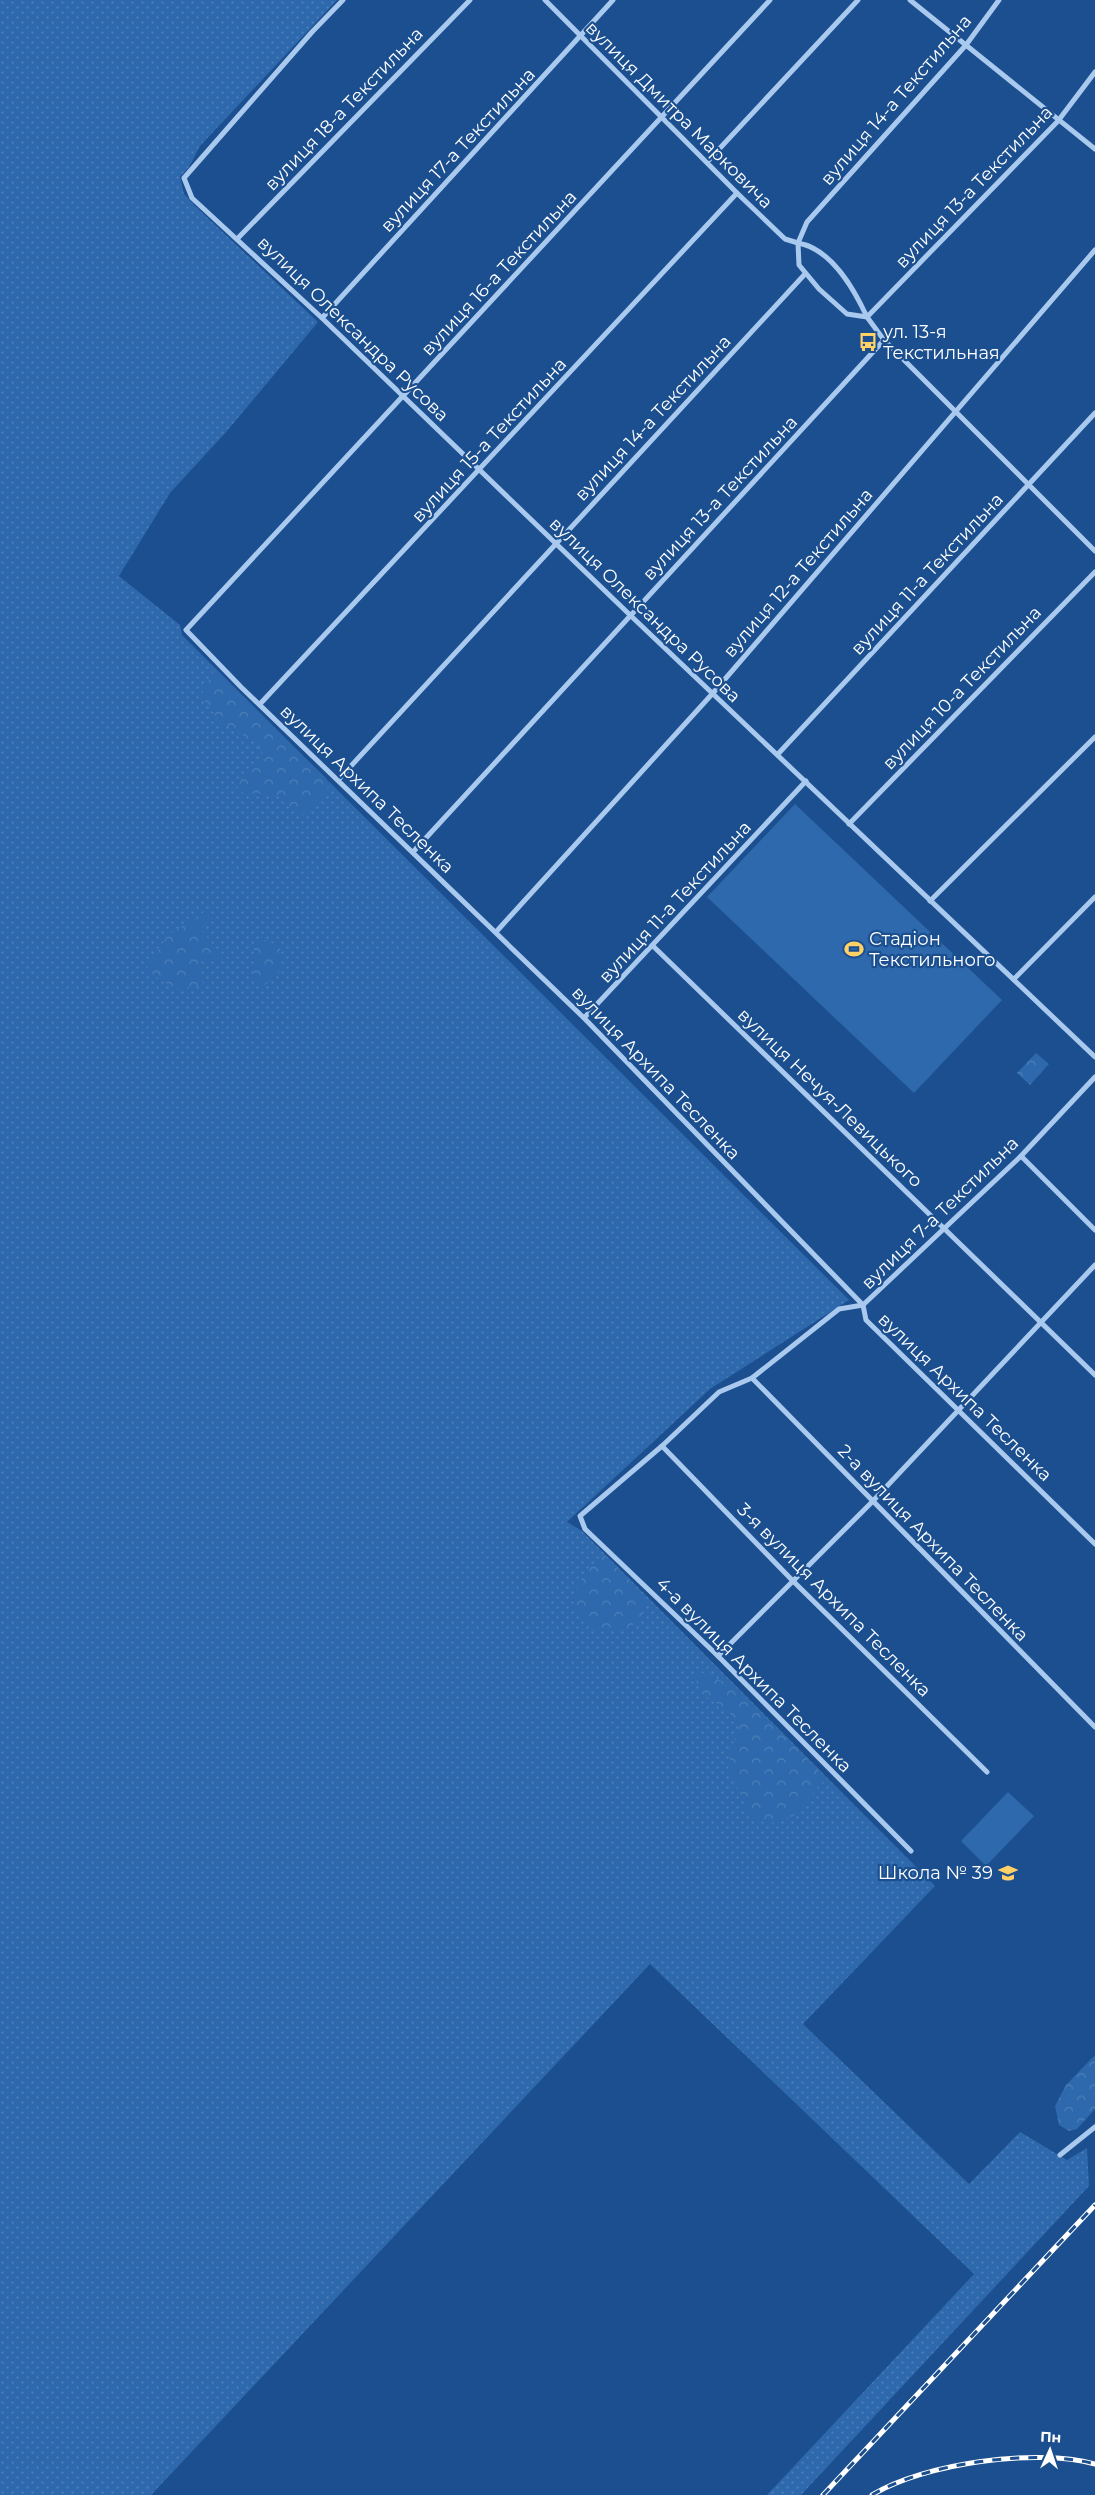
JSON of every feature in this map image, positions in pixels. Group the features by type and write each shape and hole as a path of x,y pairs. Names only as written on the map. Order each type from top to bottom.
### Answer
{"street":[{"name":"вулиця Олександра Русова","path":"343,0 312,32 184,178 192,198 238,238 630,615 1095,1057"},
{"name":"вулиця 18-а Текстильна","path":"238,238 470,0"},
{"name":"вулиця Дмитра Марковича","path":"544,0 582,36 737,194 785,239 818,251 851,284 867,317 884,340 1095,551"},
{"name":"вулиця 17-а Текстильна","path":"322,318 613,0"},
{"name":"вулиця 16-а Текстильна","path":"186,630 663,118 770,0"},
{"path":"707,162 858,0"},
{"path":"910,0 1095,149"},
{"name":"вулиця 14-а Текстильна","path":"798,243 807,222 966,45 999,0"},
{"name":"вулиця 13-а Текстильна","path":"867,317 1058,120 1095,72"},
{"name":"вулиця 15-а Текстильна","path":"260,704 737,194"},
{"path":"798,243 800,264 805,274 819,290 847,314 867,317"},
{"name":"вулиця 12-а Текстильна","path":"496,932 712,693 1095,250"},
{"name":"вулиця 14-а Текстильна","path":"338,780 805,274"},
{"name":"вулиця 13-а Текстильна","path":"413,852 884,340"},
{"name":"вулиця 11-а Текстильна","path":"778,754 1095,412"},
{"name":"вулиця 10-а Текстильна","path":"849,824 1095,572"},
{"name":"вулиця Архипа Тесленка","path":"186,630 584,1018 863,1305 866,1320 1095,1544"},
{"path":"930,901 1095,737"},
{"name":"вулиця 11-а Текстильна","path":"584,1018 806,781"},
{"path":"1014,979 1095,897"},
{"name":"вулиця Нечуя-Левицького","path":"653,946 1095,1375"},
{"name":"вулиця 7-а Текстильна","path":"580,1516 662,1446 719,1392 752,1378 839,1309 863,1305 1020,1156 1095,1077"},
{"path":"1020,1156 1095,1230"},
{"path":"718,1656 872,1502 1040,1321 1095,1265"},
{"name":"2-а вулиця Архипа Тесленка","path":"752,1378 1095,1728"},
{"name":"3-я вулиця Архипа Тесленка","path":"662,1446 793,1581 987,1772"},
{"name":"4-а вулиця Архипа Тесленка","path":"580,1516 585,1529 718,1656 911,1851"},
{"path":"1060,2155 1087,2135 1095,2126"}],"green space":[{"path":"0,0 337,0 200,146 189,167 180,177 184,194 194,205 318,322 227,431 170,493 119,576 180,625 182,635 849,1300 710,1389 567,1522 582,1531 935,1886 803,2024 969,2184 1020,2132 1067,2160 1087,2148 1089,2186 801,2495 767,2495 974,2274 650,1964 151,2495 0,2495"},
{"path":"214,670 326,778 328,790 300,818 279,795 236,792 243,774 264,755 255,742 221,723 201,696"},
{"name":"Стадіон Текстильного","path":"795,804 1002,1000 914,1093 707,897"},
{"path":"204,912 211,920 201,929 222,958 200,960 203,986 175,989 146,970 167,936"},
{"path":"266,940 280,947 282,969 263,987 254,977 254,944"},
{"path":"1036,1053 1049,1064 1030,1085 1017,1073"},
{"path":"603,1554 629,1579 644,1599 644,1615 629,1628 596,1632 578,1616 574,1598 576,1590 585,1574"},
{"path":"705,1672 739,1691 826,1778 793,1816 768,1824 751,1817 728,1768 734,1740 740,1727 729,1712 700,1692 695,1677"},
{"path":"1008,1792 1034,1816 986,1866 961,1841"},
{"path":"1095,2055 1095,2109 1077,2129 1069,2131 1059,2125 1055,2106 1066,2085"}],"railway":[{"path":"823,2495 1095,2205"},
{"path":"872,2495 921,2474 981,2462 1012,2458 1042,2458 1070,2459 1095,2464"}],"place":[{"name":"ул. 13-я Текстильная","path":"868,342"},
{"name":"Стадіон Текстильного","path":"854,949"},
{"name":"Школа № 39","path":"1008,1873"}]}
